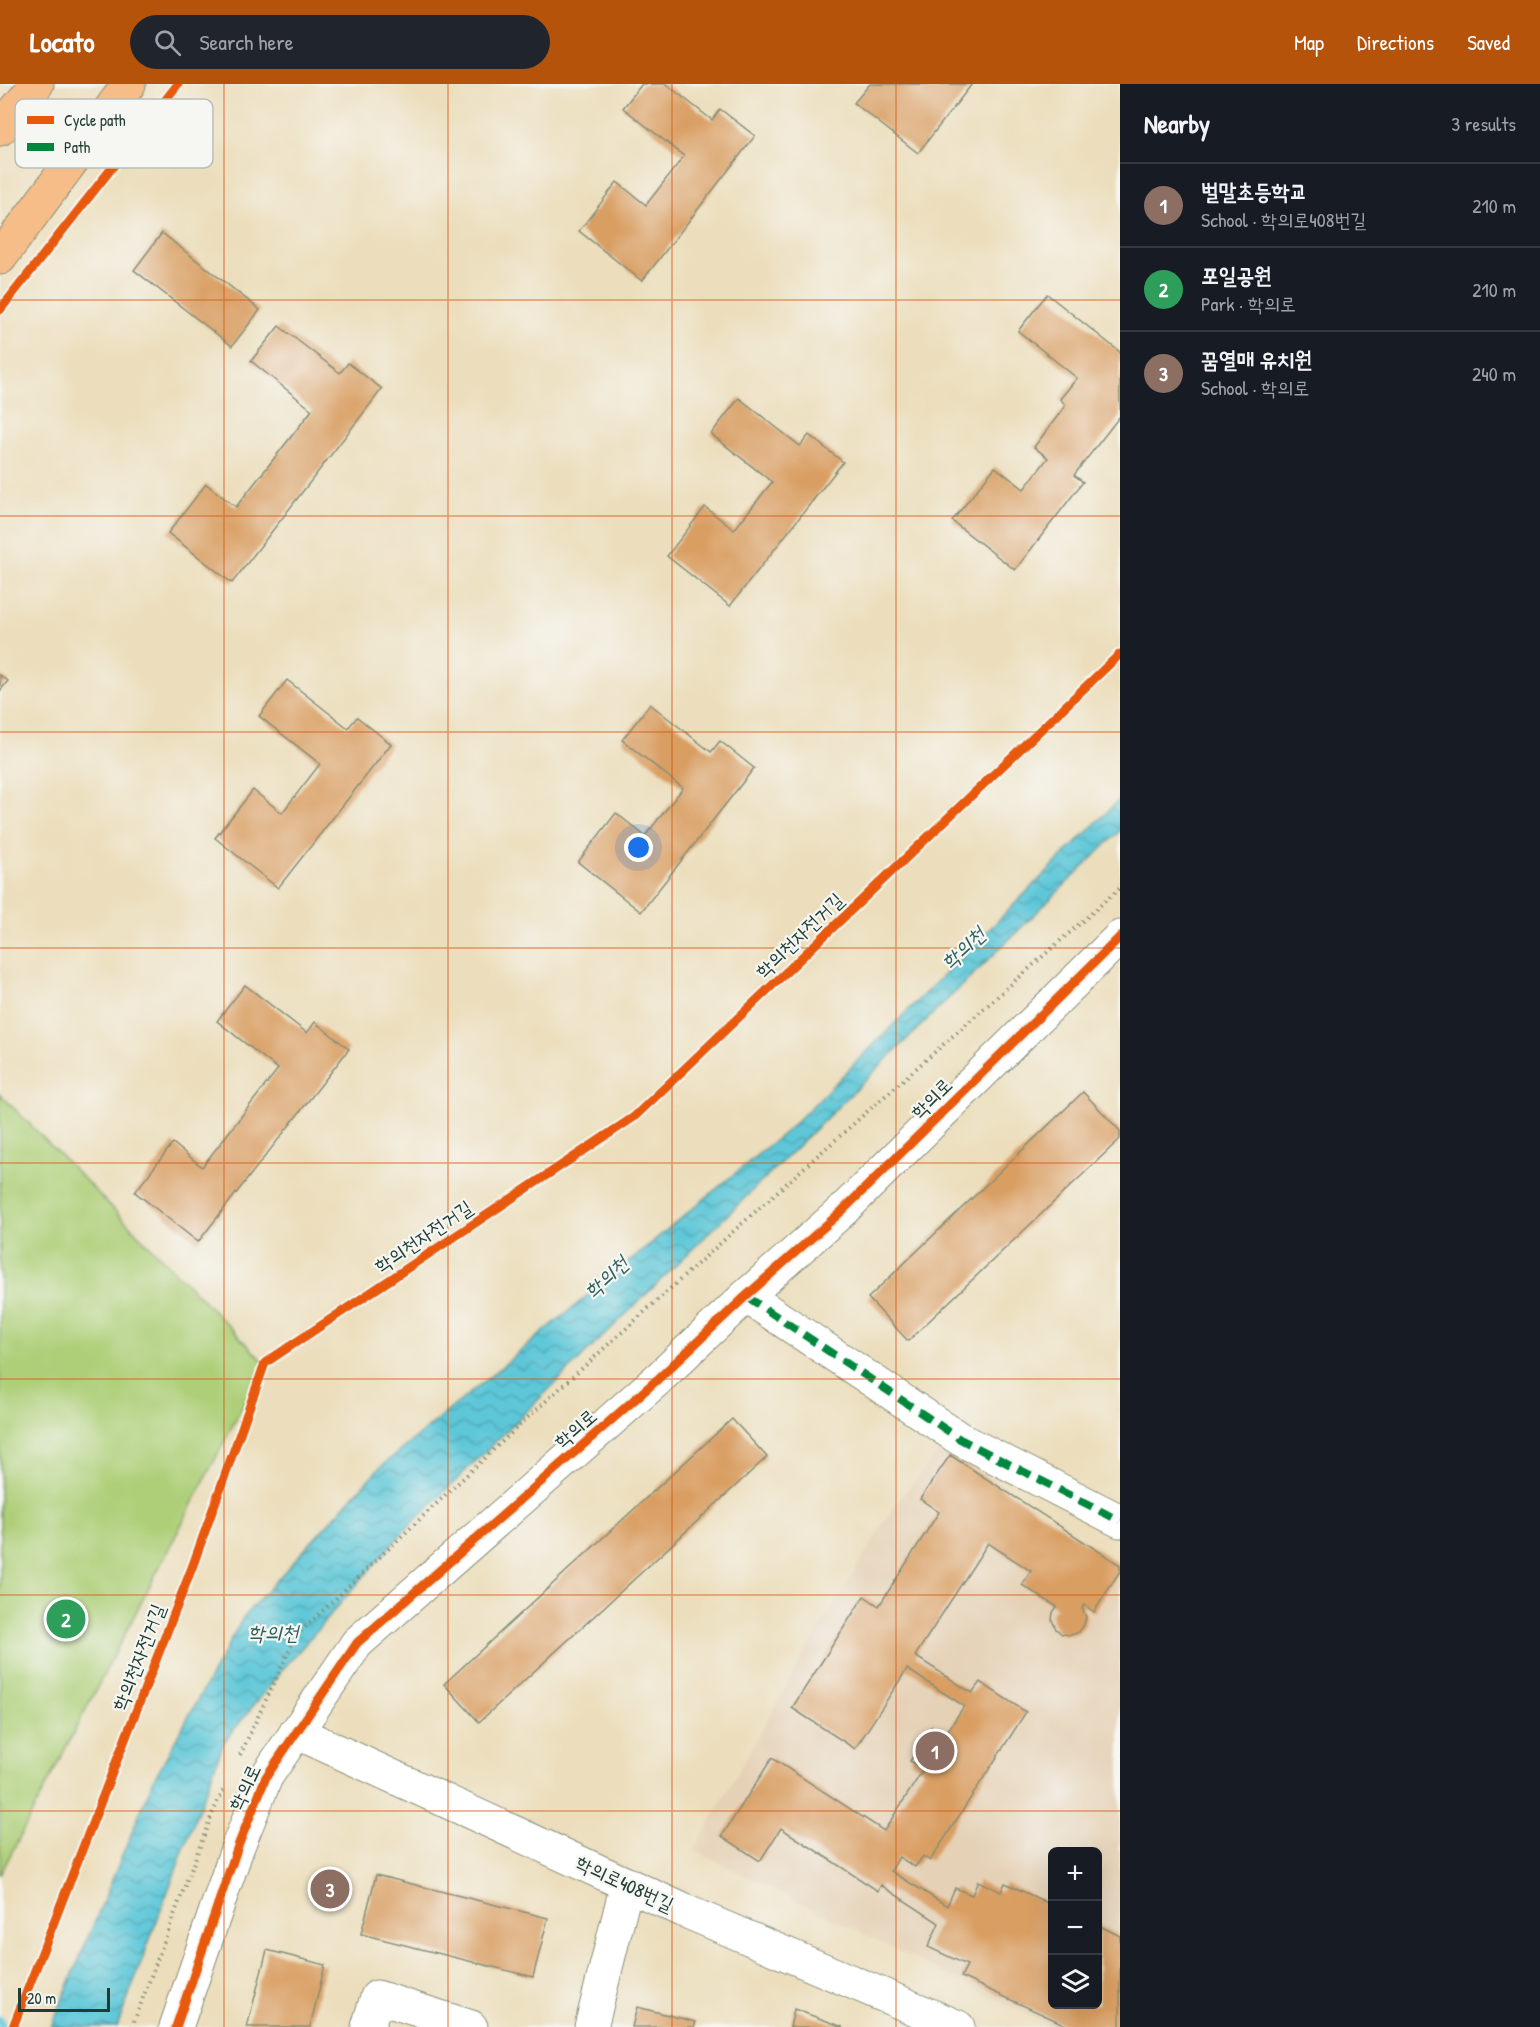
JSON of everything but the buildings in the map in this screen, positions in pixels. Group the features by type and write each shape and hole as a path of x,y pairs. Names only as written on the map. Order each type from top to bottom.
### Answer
{"main road":[{"path":"25,99 37,84"},
{"path":"118,99 129,84"},
{"path":"0,129 15,111"},
{"path":"0,258 67,168"}],"street":[{"name":"학의로","path":"176,2027 238,1846 266,1777 357,1643 658,1379 746,1296 842,1211 1120,937"},
{"path":"746,1296 960,1439 1120,1521"},
{"name":"학의로408번길","path":"296,1732 685,1911 958,2027"},
{"path":"591,2027 627,1884"},
{"path":"368,2027 377,1997 471,2027"}],"shaded area":[{"path":"943,1446 1120,1563 1120,2027 1052,2027 694,1850 806,1651 893,1508"}],"green space":[{"path":"0,1094 265,1363 0,1875"}],"water":[{"name":"학의천","path":"1120,799 1120,831 400,1535 284,1668 224,1742 117,2027 51,2027 154,1779 244,1616 378,1469 790,1128"}],"waterway":[{"path":"0,2021 2,2027"}],"marked path":[{"path":"746,1296 960,1439 1120,1521"}],"cycle path":[{"path":"166,99 178,84"},
{"path":"0,310 112,168"},
{"name":"학의천자전거길","path":"13,2027 193,1565 265,1363 634,1117 1120,654"},
{"path":"176,2027 238,1846 266,1777 357,1643 658,1379 746,1296 842,1211 1120,937"}],"place":[{"name":"포일공원","path":"66,1619"},
{"name":"벌말초등학교","path":"935,1751"},
{"name":"꿈열매 유치원","path":"330,1889"}]}
